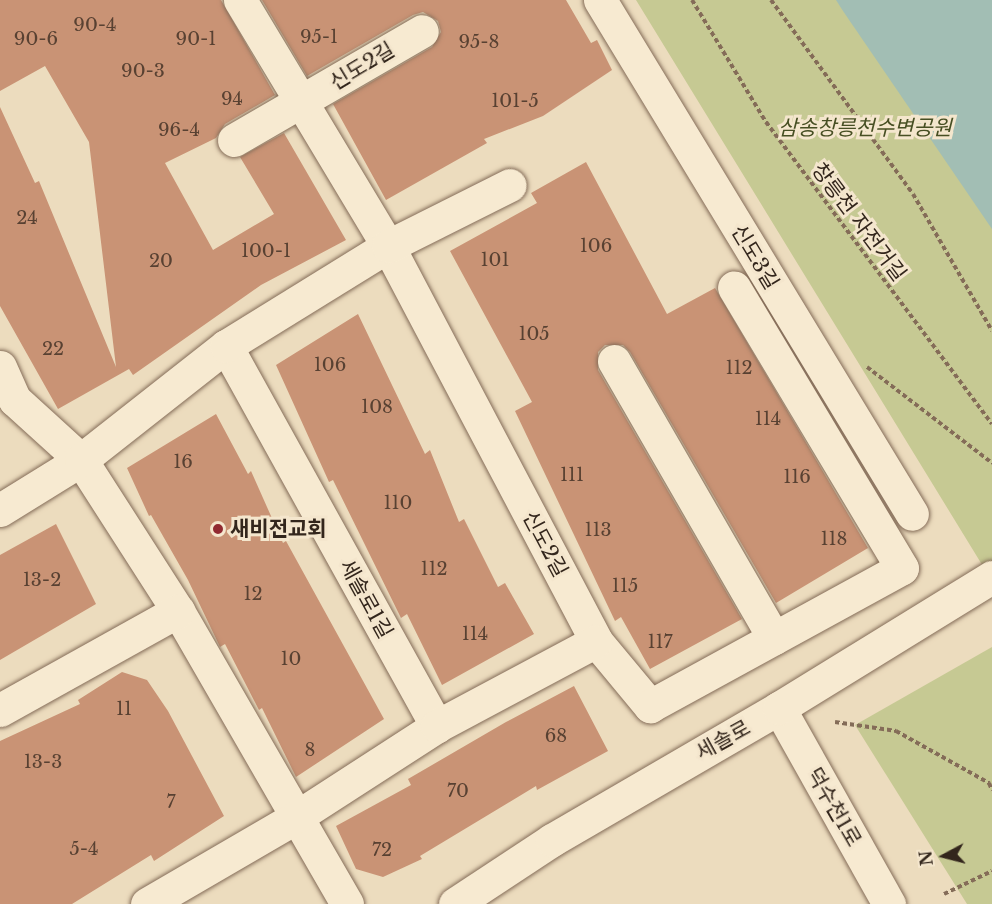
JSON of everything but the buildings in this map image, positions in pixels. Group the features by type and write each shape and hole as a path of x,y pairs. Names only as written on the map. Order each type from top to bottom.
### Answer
{"street":[{"name":"신도2길","path":"240,0 388,246 596,640 650,706 902,568"},
{"name":"신도3길","path":"600,0 912,514"},
{"name":"신도2길","path":"234,140 422,31"},
{"path":"0,510 81,460 226,346 388,246 510,185"},
{"name":"신도3길","path":"734,287 902,568"},
{"name":"세솔로1길","path":"226,346 437,726"},
{"path":"614,361 774,638"},
{"path":"0,367 15,400 81,460 178,611 347,904"},
{"name":"세솔로","path":"455,904 552,840 779,708 992,577"},
{"path":"0,710 178,611"},
{"path":"147,904 298,816 437,726 596,640"},
{"name":"덕수천1로","path":"779,708 890,904"}],"path":[{"name":"창릉천 자전거길","path":"692,0 766,122 992,424"},
{"path":"771,0 913,194 992,331"},
{"path":"865,366 992,463"},
{"path":"835,722 896,731 989,783 992,789"},
{"path":"944,894 992,871"}],"green space":[{"name":"삼송창릉천수변공원","path":"636,0 992,0 992,581 856,359"},
{"path":"992,647 992,904 967,904 855,725"}],"water":[{"path":"836,0 992,0 992,229 843,11"}],"place":[{"name":"새비전교회","path":"218,529"}]}
